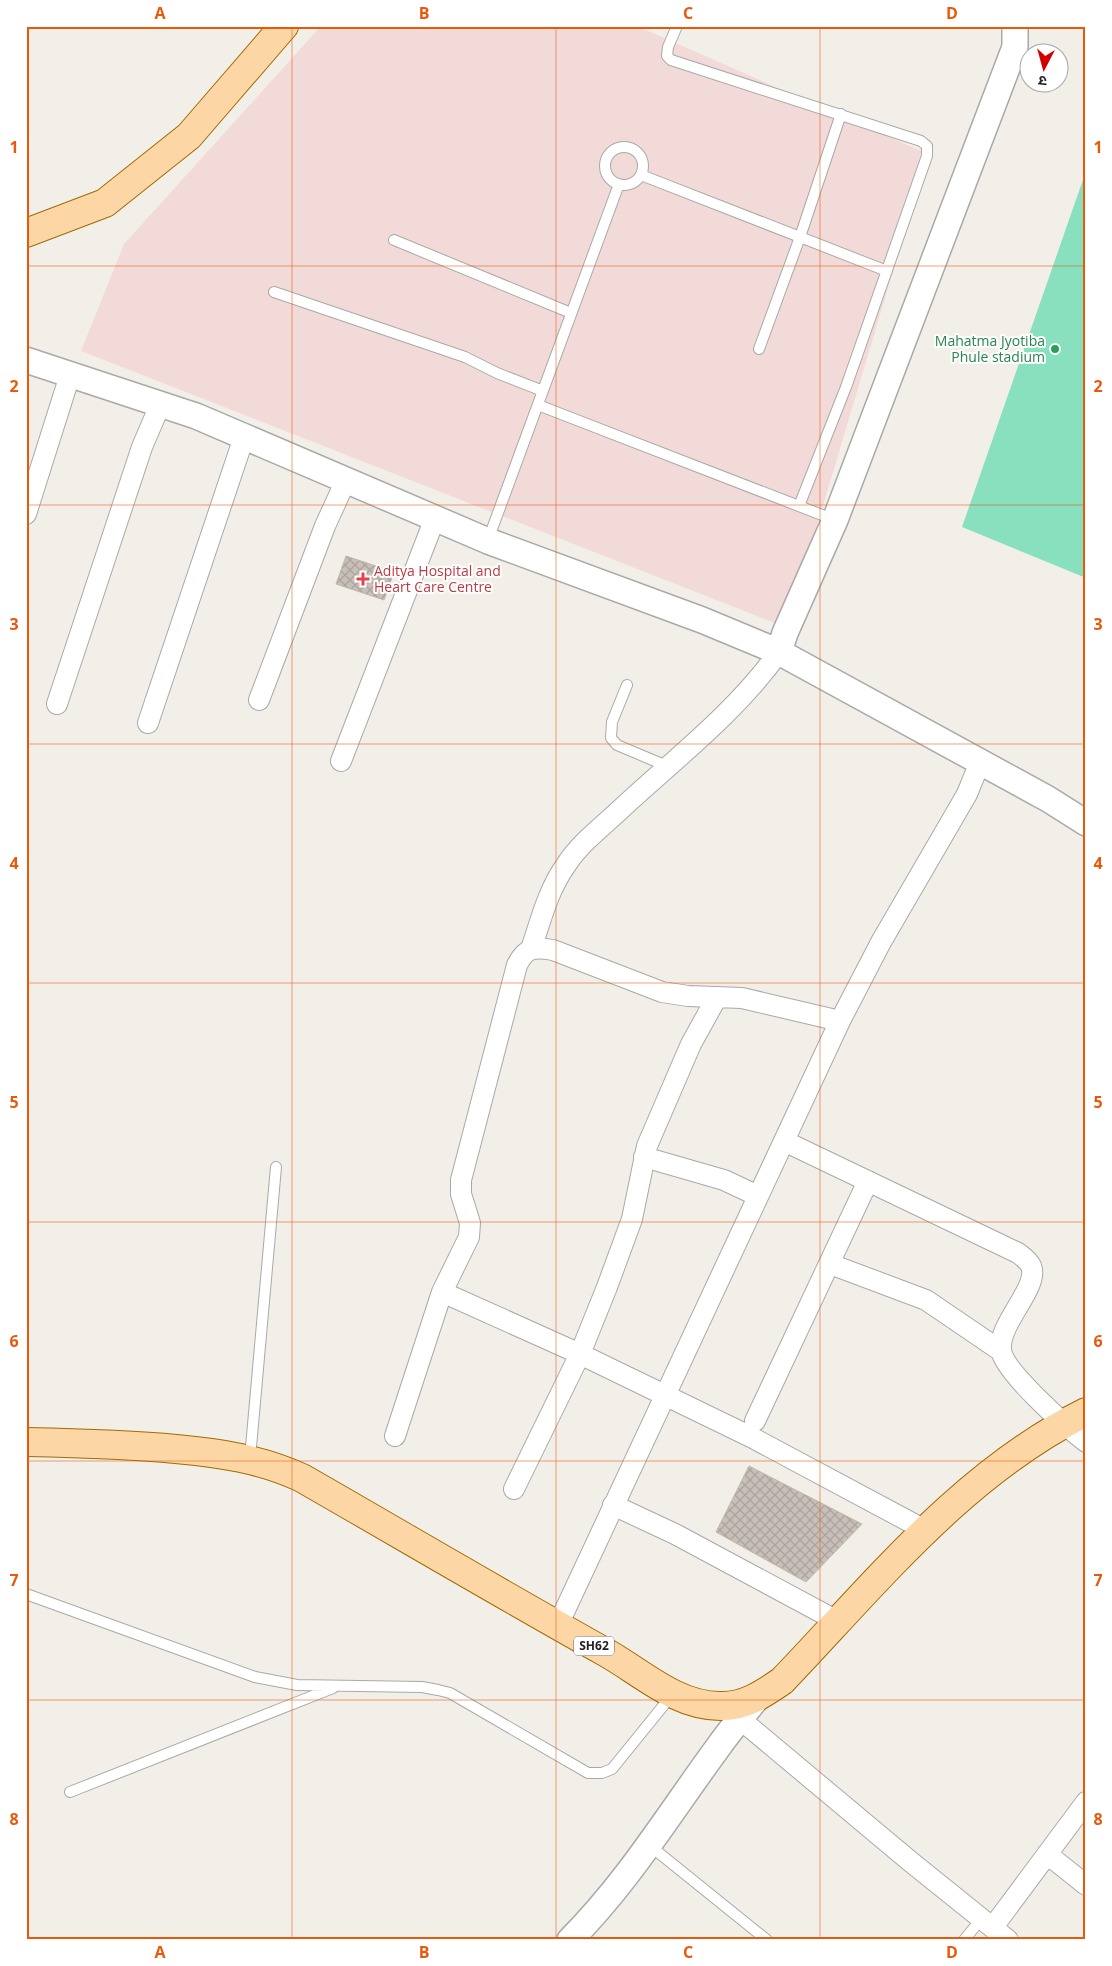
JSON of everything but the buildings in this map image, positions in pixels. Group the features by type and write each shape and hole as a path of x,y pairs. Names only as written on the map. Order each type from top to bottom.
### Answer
{"main road":[{"path":"26,233 105,203 189,136 284,26"},
{"name":"SH62","path":"26,1442 121,1444 217,1453 250,1458 279,1467 302,1478 612,1656 672,1694 720,1706 757,1698 782,1681 924,1530 1012,1458 1074,1417"}],"street":[{"path":"531,949 547,900 566,863 667,766 733,707 772,662 834,520 1015,47 1015,26"},
{"path":"26,360 196,416 488,541 702,620 772,662 980,762 1048,799 1086,823"},
{"path":"26,514 70,375"},
{"path":"57,704 142,447 160,404"},
{"path":"148,723 244,437"},
{"path":"258,700 325,526 346,480"},
{"path":"341,761 435,518"},
{"path":"558,1625 840,1021 881,942 963,800 980,762"},
{"path":"395,1436 442,1292 469,1237 470,1223 461,1194 461,1180 517,965 523,954 531,949 553,950 662,992 742,998 840,1021"},
{"path":"514,1489 580,1354 632,1220 644,1157 686,1056 717,997"},
{"path":"784,1141 1018,1253 1026,1260 1032,1268 1032,1280 1003,1334 1001,1351 1007,1365 1074,1417 1086,1442"},
{"path":"644,1157 714,1176 758,1196"},
{"path":"755,1421 868,1181"},
{"path":"830,1264 926,1300 1001,1351"},
{"path":"442,1292 580,1354 752,1437 924,1530"},
{"path":"613,1505 675,1534 839,1622"},
{"path":"570,1940 604,1901 648,1844 720,1744 757,1698"},
{"path":"740,1719 1008,1940"},
{"path":"987,1922 1047,1854 1086,1802"},
{"path":"1047,1854 1086,1885"}],"lane":[{"path":"677,26 666,56 671,60 841,114 921,141 927,146 927,156 846,387 799,506"},
{"path":"759,349 800,237 841,114"},
{"path":"626,146 638,151 644,162 641,175 632,184 618,184 608,177 606,159 614,149 626,146"},
{"path":"641,175 887,271"},
{"path":"488,541 618,184"},
{"path":"394,240 571,313"},
{"path":"274,292 465,357 497,373 543,390"},
{"path":"538,404 834,520"},
{"path":"626,685 612,722 611,738 617,745 667,766"},
{"path":"250,1458 276,1168"},
{"path":"26,1594 254,1677 297,1685 422,1687 450,1693 588,1773 602,1773 612,1769 672,1694"},
{"path":"70,1792 339,1686"},
{"path":"648,1844 767,1940"},
{"path":"964,1940 987,1922"}],"shaded area":[{"path":"321,26 637,26 928,154 785,633 775,623 81,351 124,244"}],"green space":[{"name":"Mahatma Jyotiba Phule stadium","path":"1086,171 1086,578 962,527"}],"place":[{"name":"Mahatma Jyotiba Phule stadium","path":"1055,349"},
{"name":"Aditya Hospital and Heart Care Centre","path":"363,579"}]}
